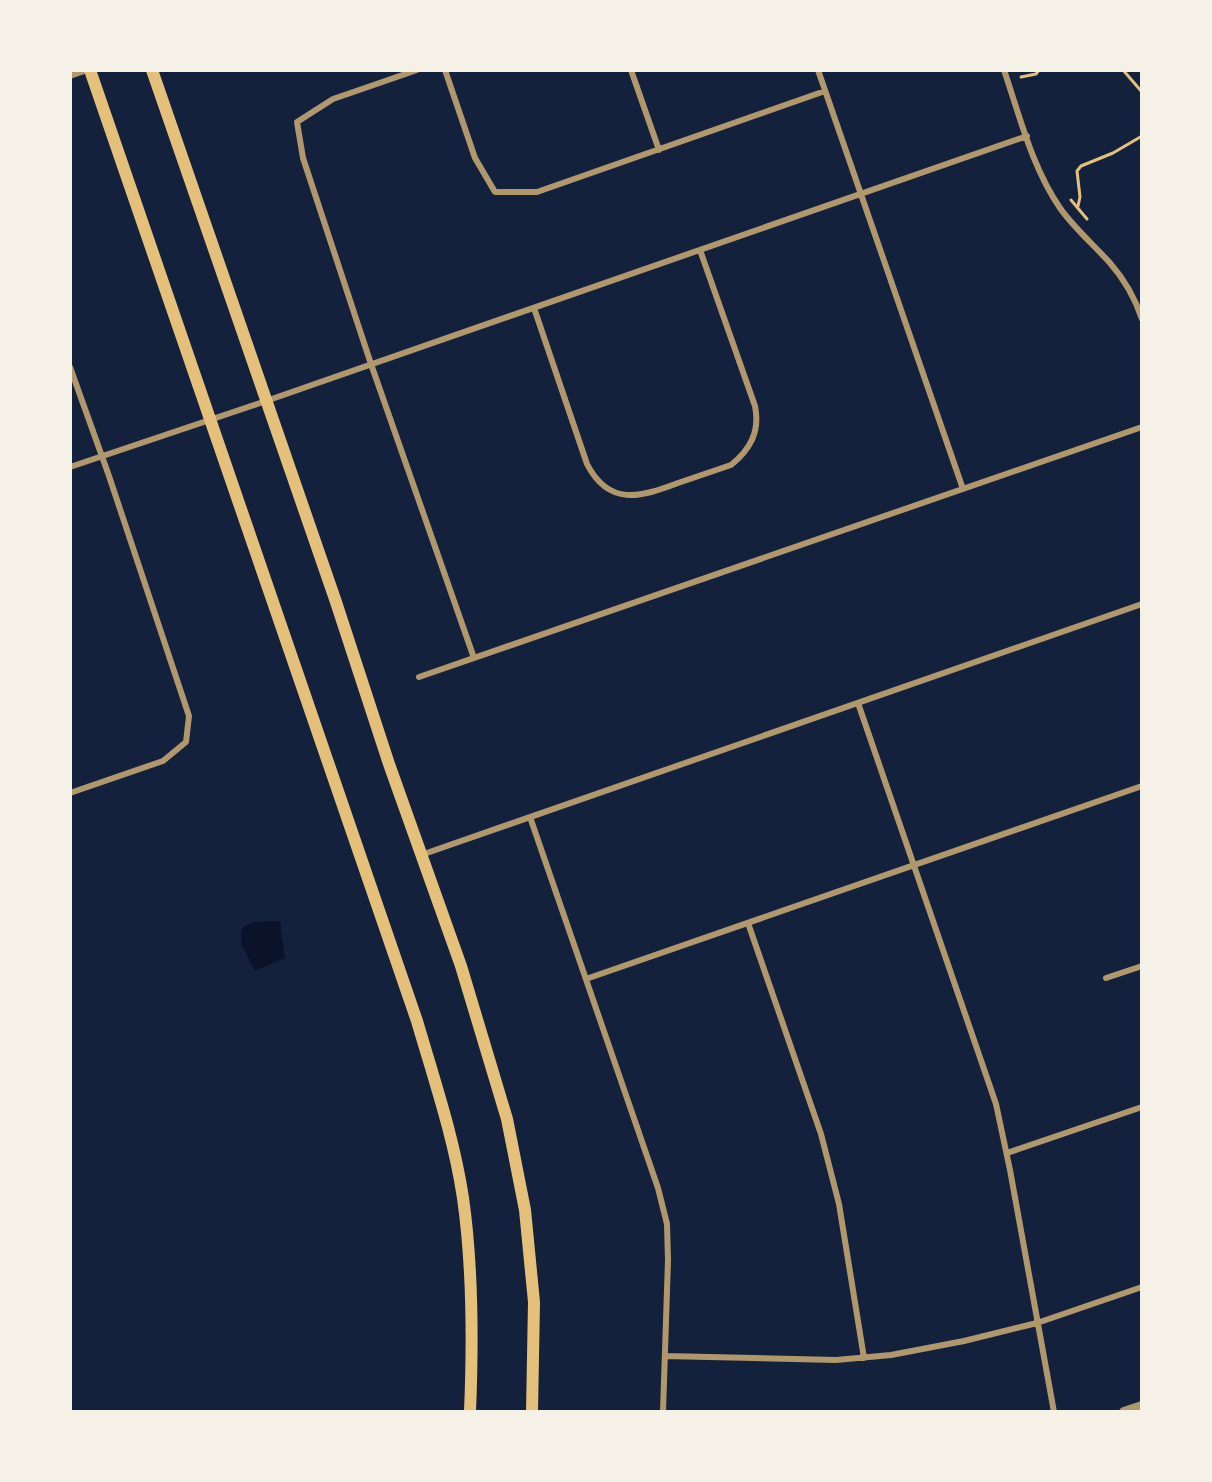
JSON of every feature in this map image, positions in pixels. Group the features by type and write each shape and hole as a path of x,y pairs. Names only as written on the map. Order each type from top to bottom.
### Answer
{"main road":[{"path":"88,70 417,1021 446,1120 463,1197 469,1266 473,1330 470,1412"},
{"path":"152,70 461,966 507,1119 525,1210 534,1302 532,1412"}],"street":[{"path":"70,76 88,70"},
{"path":"417,70 333,99 297,122 303,158 371,364 474,658"},
{"path":"445,70 475,158 495,192 537,192 825,91"},
{"path":"631,70 659,150"},
{"path":"818,70 963,489"},
{"path":"1004,70 1036,165 1060,208 1123,279 1142,319"},
{"path":"70,467 1027,136"},
{"path":"534,308 587,464 600,483 622,495 651,494 731,465 751,445 758,419 700,250"},
{"path":"70,367 189,716 186,742 163,761 70,793"},
{"path":"419,677 1142,427"},
{"path":"421,855 1142,604"},
{"path":"858,704 996,1104 1054,1412"},
{"path":"586,980 1142,786"},
{"path":"530,817 658,1188 667,1224 663,1412"},
{"path":"748,923 822,1134 839,1204 864,1358"},
{"path":"1106,978 1142,966"},
{"path":"1007,1153 1142,1107"},
{"path":"664,1356 836,1360 864,1358 964,1341 1037,1323 1142,1287"},
{"path":"1124,1412 1142,1406"}],"path":[{"path":"1021,77 1036,74 1039,70"},
{"path":"1123,70 1142,92"},
{"path":"1078,206 1080,196 1077,171 1081,166 1113,153 1142,136"},
{"path":"1071,200 1087,219"}],"water":[{"path":"280,921 285,958 255,971 241,943 242,928 253,922"}]}
